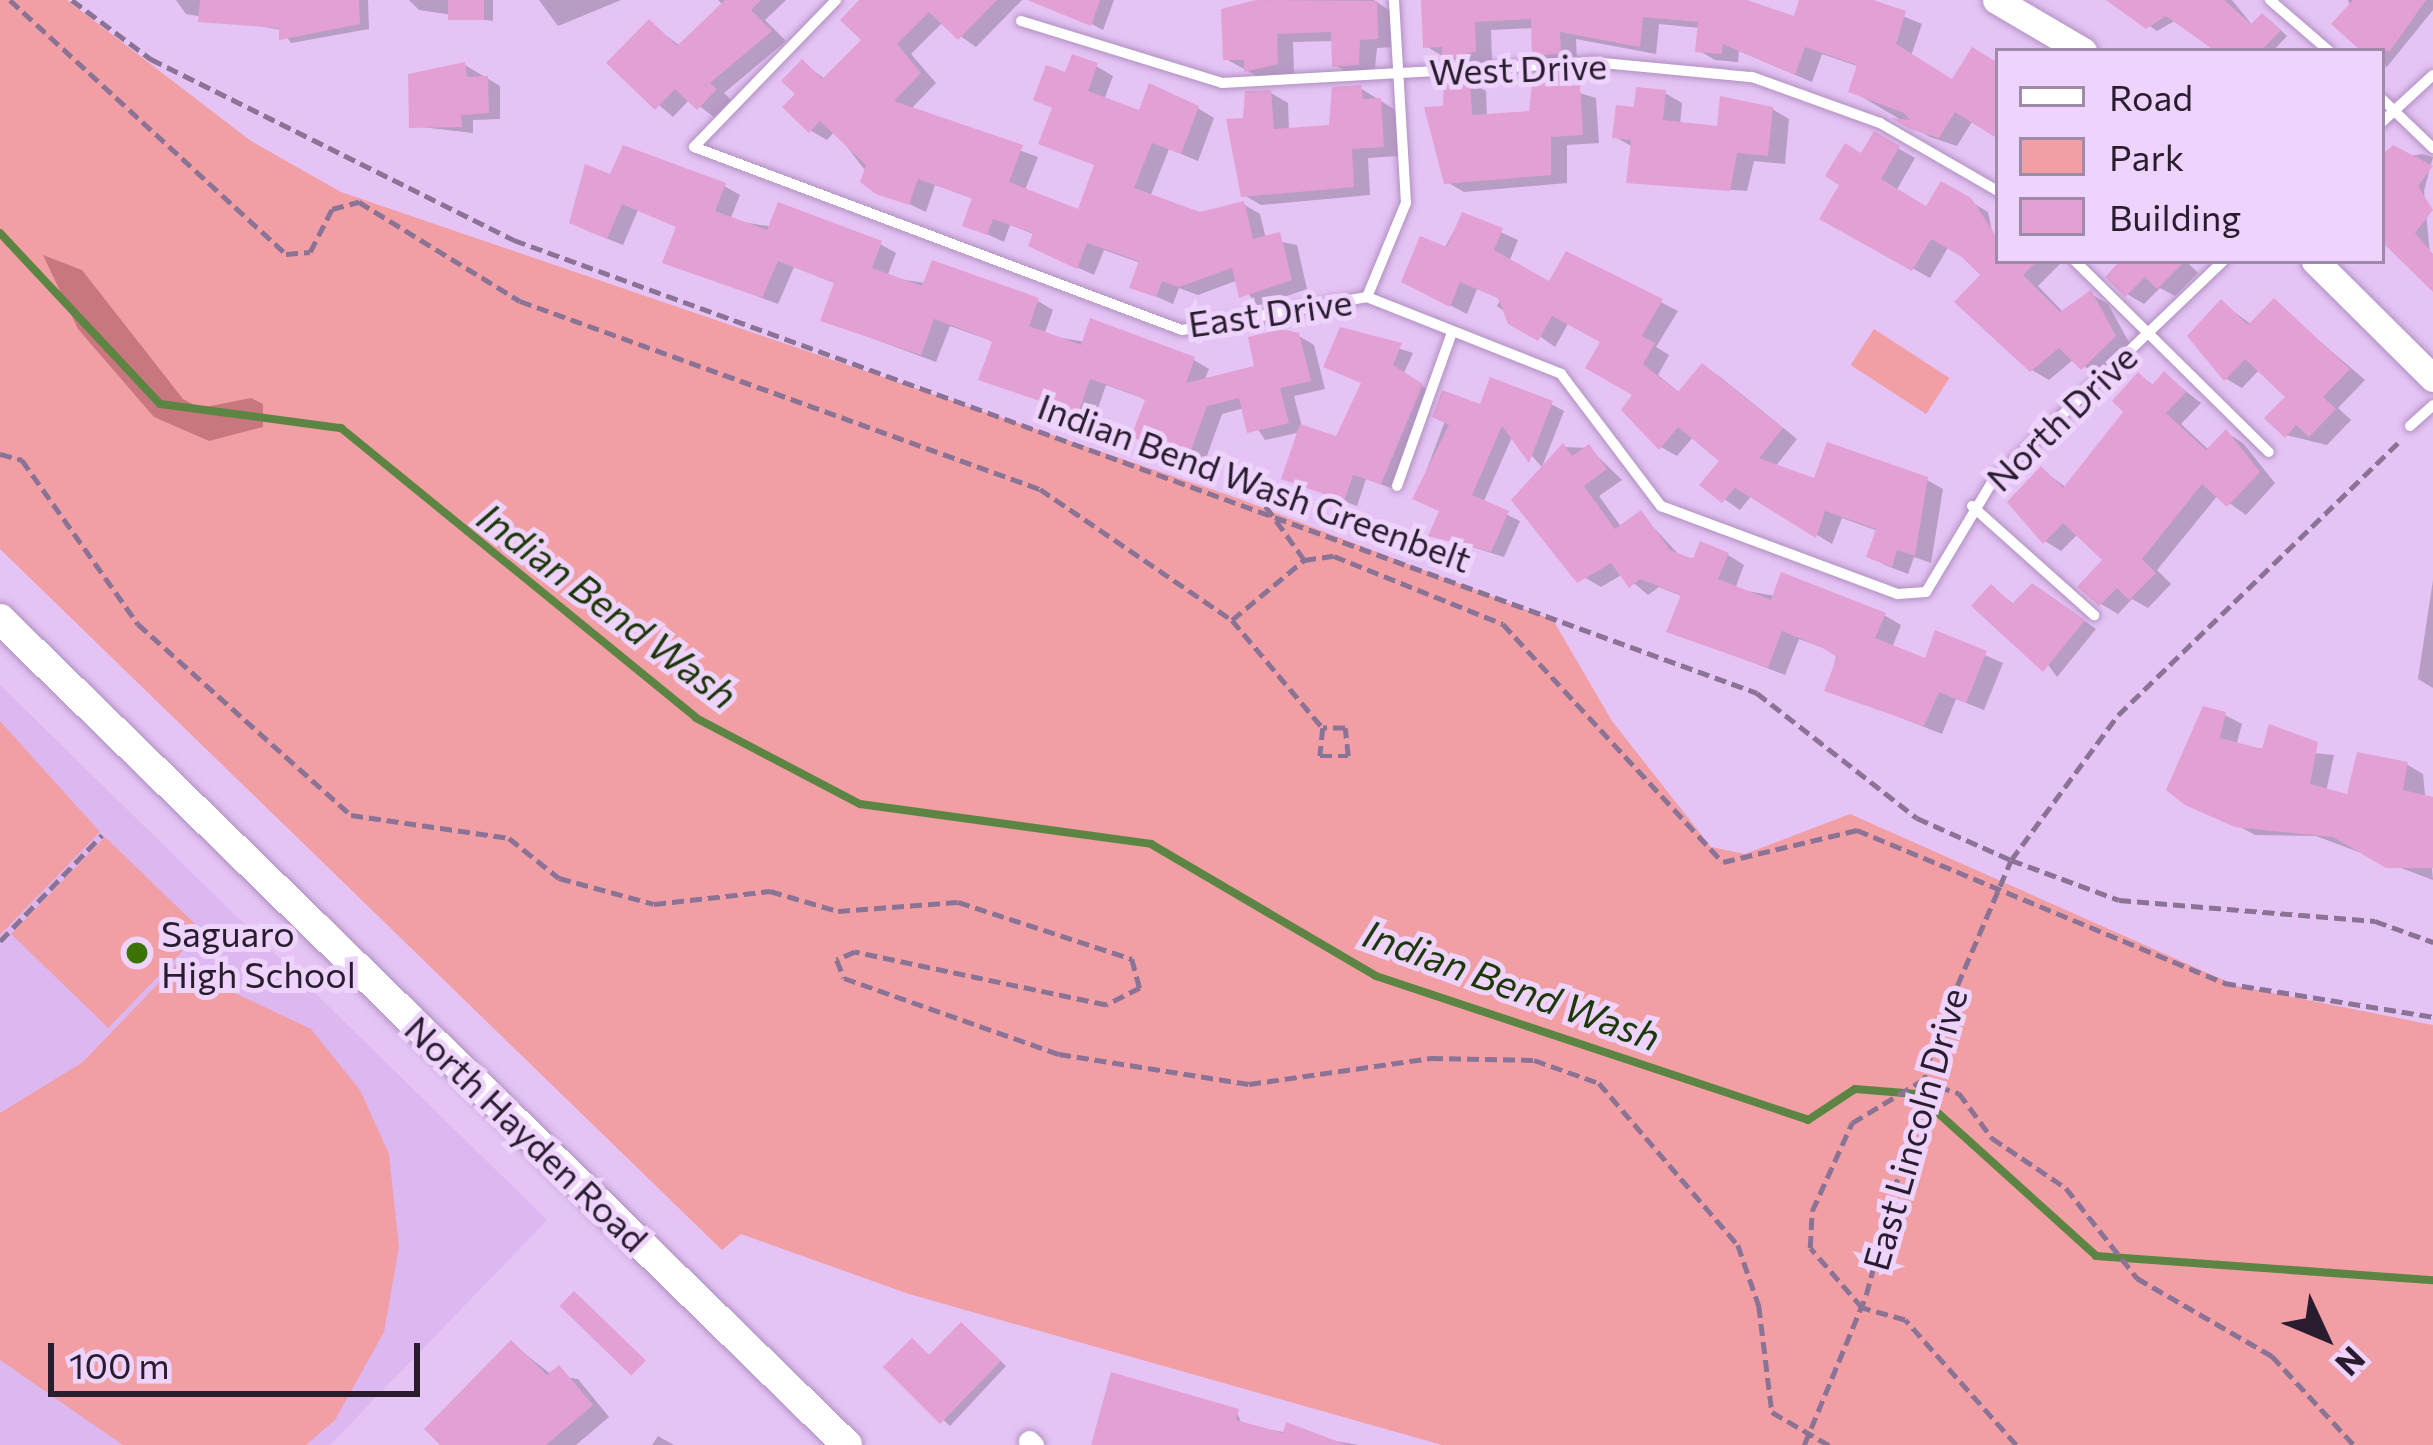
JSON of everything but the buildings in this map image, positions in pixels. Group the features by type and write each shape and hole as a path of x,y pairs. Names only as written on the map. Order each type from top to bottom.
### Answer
{"main road":[{"name":"North Hayden Road","path":"0,619 847,1445"}],"street":[{"path":"1996,0 2078,48"},
{"path":"2318,264 2433,378"}],"lane":[{"name":"East Drive","path":"836,0 694,147 1181,330 1367,297 1561,374 1661,506 1898,594 1926,592"},
{"path":"1367,297 1406,203 1394,0"},
{"path":"2270,0 2326,48"},
{"name":"West Drive","path":"1021,22 1222,83 1592,62 1752,77 1880,123 1995,189"},
{"path":"2385,119 2433,75"},
{"path":"2385,102 2433,148"},
{"path":"2078,264 2270,452"},
{"name":"North Drive","path":"1926,592 1972,506 2220,264"},
{"path":"1397,486 1452,332"},
{"path":"2410,426 2433,406"},
{"path":"1972,506 2094,615"}],"path":[{"path":"10,0 272,248 310,252 332,209 359,202 520,302 1059,498 1232,620 1323,728 1320,757 1348,756 1345,728 1323,728"},
{"name":"Indian Bend Wash Greenbelt","path":"72,0 151,59 514,240 1757,694 1917,818 2011,860 2119,900 2375,921 2433,942"},
{"name":"East Lincoln Drive","path":"1804,1445 1862,1308 1921,1081 2011,860 2118,715 2410,426"},
{"path":"0,454 22,460 128,613 351,815 508,838 559,878 654,904 770,890 838,911 958,902 1132,958 1140,988 1106,1005 854,952 837,960 844,978 1059,1054 1249,1084 1431,1058 1534,1060 1599,1083 1738,1245 1759,1306 1772,1412 1829,1445"},
{"path":"1262,502 1265,514 1304,560"},
{"path":"1232,620 1304,560 1334,556 1503,624 1574,691 1706,854 1737,865 1857,830 1993,895 2224,983 2433,1017"},
{"path":"0,941 101,835"},
{"path":"2016,1445 1905,1320 1862,1308 1810,1248 1813,1211 1852,1124 1921,1081 1959,1093 1992,1138 2066,1188 2137,1278 2272,1356 2354,1445"}],"shaded area":[{"path":"43,255 82,270 183,399 200,408 251,398 263,404 263,427 209,441 154,417 78,329"},
{"name":"Saguaro High School","path":"0,685 547,1220 330,1445 0,1445"}],"green space":[{"path":"0,0 67,0 251,141 341,192 1237,498 1553,620 1612,721 1711,847 1745,854 1850,814 2237,986 2433,1025 2433,1445 1442,1445 909,1294 741,1234 722,1250 0,549"},
{"path":"1874,329 1949,378 1926,414 1851,365"},
{"path":"0,721 100,832 0,935"},
{"path":"105,837 202,931 108,1028 11,934"},
{"name":"Saguaro High School","path":"176,965 311,1029 360,1090 389,1154 399,1247 384,1332 335,1420 306,1445 123,1445 0,1360 0,1113 83,1062"}],"waterway":[{"name":"Indian Bend Wash","path":"0,233 160,404 341,428 696,718 860,804 1151,844 1376,976 1808,1120 1855,1089 1917,1094 2096,1256 2433,1280"}],"place":[{"name":"Saguaro High School","path":"137,953"}]}
